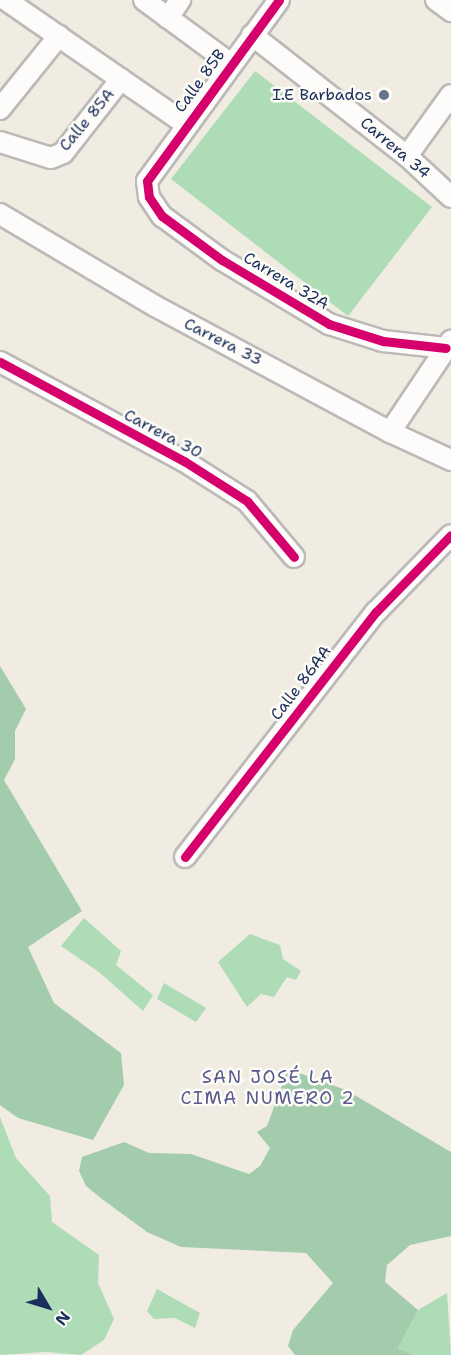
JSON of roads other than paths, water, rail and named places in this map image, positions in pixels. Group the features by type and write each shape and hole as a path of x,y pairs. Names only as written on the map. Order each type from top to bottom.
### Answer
{"street":[{"path":"6,0 187,125"},
{"path":"144,0 231,64"},
{"path":"168,18 180,0"},
{"name":"Calle 85B","path":"147,181 279,0"},
{"path":"436,0 451,12"},
{"name":"Carrera 34","path":"252,35 407,156 451,197"},
{"path":"0,109 59,36"},
{"name":"Calle 85A","path":"0,142 51,158 63,153 121,79"},
{"path":"407,156 451,95"},
{"name":"Carrera 32A","path":"147,181 149,196 162,216 222,260 329,324 383,341 448,344"},
{"name":"Carrera 33","path":"0,214 155,306 390,432 451,460"},
{"path":"390,432 448,344"},
{"name":"Carrera 30","path":"0,362 184,461 247,501 294,557"},
{"name":"Calle 86AA","path":"185,857 376,612 451,535"}],"place":[{"name":"I.E Barbados","path":"384,95"}],"district":[{"name":"SAN JOSÉ LA CIMA NUMERO 2","path":"268,1088"}]}
